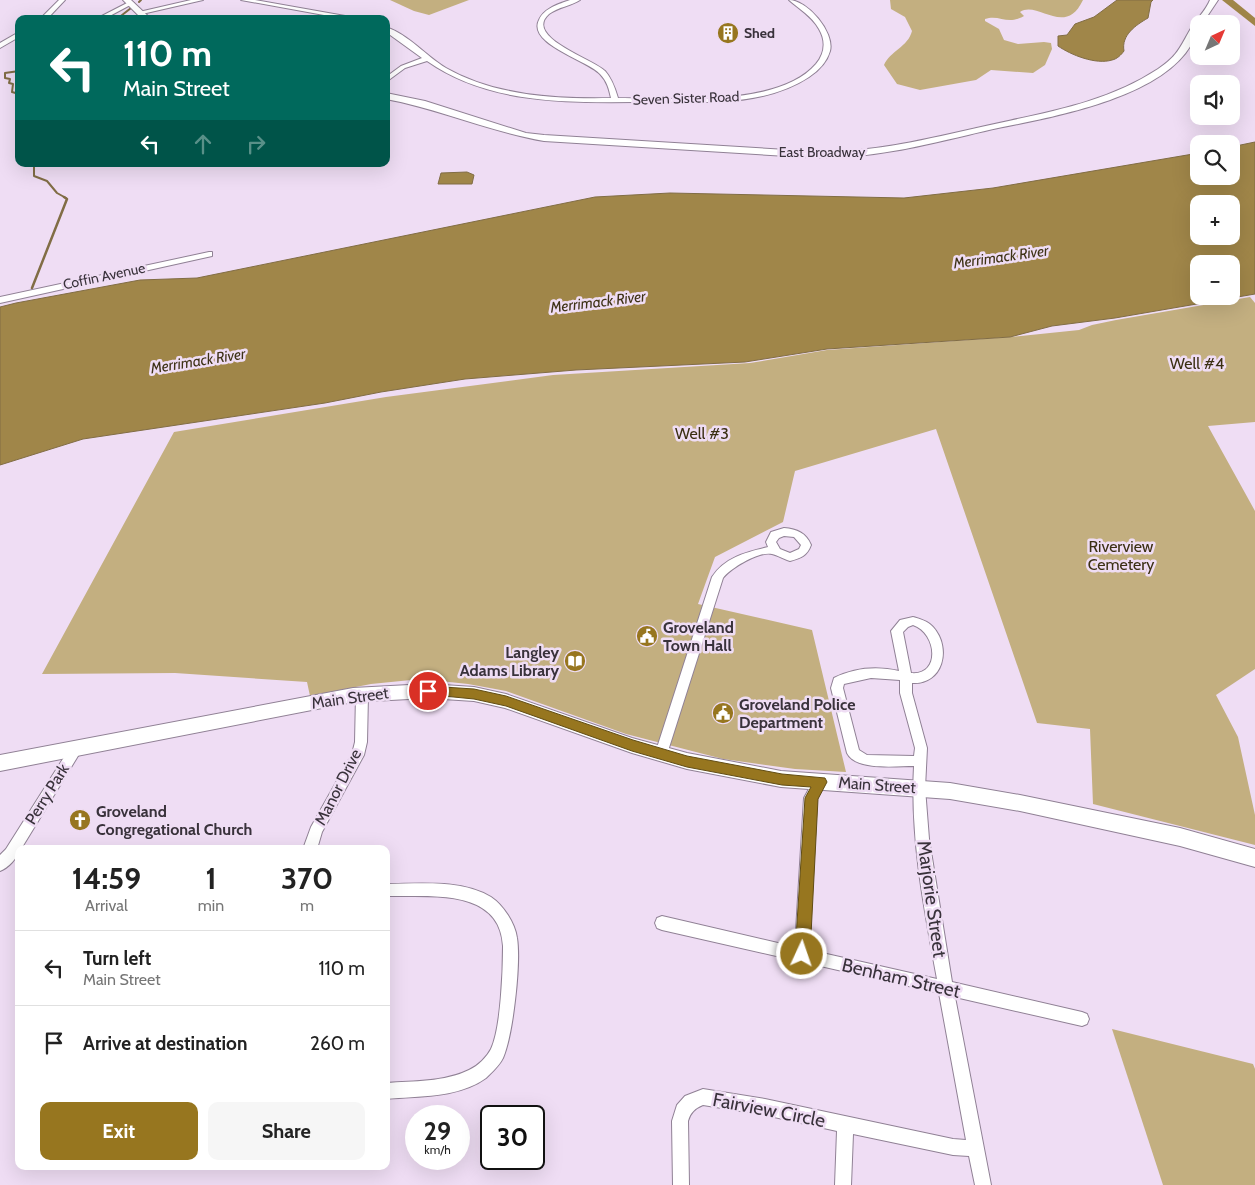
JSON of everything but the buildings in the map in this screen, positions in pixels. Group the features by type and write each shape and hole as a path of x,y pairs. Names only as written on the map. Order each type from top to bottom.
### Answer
{"main road":[{"name":"Main Street","path":"0,763 77,747 362,695 428,691 474,694 506,701 661,754 746,773 782,779 950,791 1020,803 1180,837 1255,858"}],"street":[{"path":"47,15 62,0"},
{"path":"106,15 129,2 144,15 200,0"},
{"path":"244,0 335,15"},
{"name":"Seven Sister Road","path":"578,0 560,5 547,13 540,23 540,30 551,42 577,54 597,67 610,83 615,100"},
{"name":"Seven Sister Road","path":"390,31 400,36 427,59 464,79 503,91 550,98 615,100 738,98 772,91 798,80 822,61 826,53 827,44 821,28 803,8 792,0"},
{"name":"East Broadway","path":"390,97 422,103 544,138 820,155 878,152 1071,109 1109,98 1177,58 1188,45 1197,25 1214,0"},
{"path":"0,46 15,37"},
{"path":"390,77 403,67 427,59"},
{"name":"Coffin Avenue","path":"0,300 209,254"},
{"path":"661,754 718,577 722,570 739,560 773,549"},
{"name":"Marjorie Street","path":"906,678 916,679 925,676 931,672 939,658 939,652 932,632 924,624 910,622 903,624 897,631 906,666 906,678 906,693 921,748 922,839 946,988 983,1185"},
{"path":"906,678 894,674 879,673 852,676 838,681 837,688 853,753 858,758 866,760 920,761"},
{"name":"Manor Drive","path":"311,845 316,831 358,755 362,735 362,695"},
{"name":"Perry Park","path":"15,845 77,747"},
{"path":"802,954 811,798 820,782"},
{"name":"Perry Park","path":"0,865 15,845"},
{"path":"390,890 473,895 487,902 505,923 510,937 510,960 503,1034 498,1053 491,1062 476,1074 458,1082 390,1090"},
{"name":"Benham Street","path":"662,923 1082,1019"},
{"name":"Fairview Circle","path":"681,1185 680,1121 683,1111 692,1102 703,1097 766,1107 953,1147 976,1148"},
{"name":"Fairview Circle","path":"843,1185 845,1125"}],"green space":[{"path":"390,0 469,0 429,15 414,11"},
{"path":"890,0 1083,0 1076,11 1068,16 1052,16 1035,10 1027,10 1020,12 1024,16 1018,19 985,19 985,21 999,29 1004,40 1018,44 1051,43 1052,49 1045,65 1033,73 991,70 976,80 920,90 897,84 884,65 890,56 907,41 912,31 905,17 891,9"},
{"path":"1250,297 1255,303 1255,422 1208,426 1255,511 1255,669 1216,695 1238,737 1255,815 1255,845 1093,804 1090,729 1037,723 936,429 795,471 783,522 715,557 698,604 812,630 846,772 795,769 723,759 626,734 506,691 468,684 421,679 371,684 310,696 307,682 175,673 42,674 174,432 386,397 553,375 750,363 827,350 1011,337 1079,330 1116,320 1203,305 1240,305 1240,299"},
{"path":"1112,1029 1253,1064 1255,1069 1255,1185 1163,1185"}],"water":[{"path":"1117,0 1153,0 1148,18 1134,27 1127,35 1124,51 1119,57 1106,61 1091,60 1077,56 1058,46 1058,36 1067,35 1075,24 1094,17"},
{"name":"Merrimack River","path":"1255,142 1255,294 1240,297 1240,255 1190,255 1191,305 1115,318 1052,326 1010,337 827,349 745,362 576,370 465,379 325,403 83,439 0,465 0,307 140,280 197,278 595,197 670,193 904,198 993,188 1190,155 1190,185 1240,185 1240,145"},
{"path":"467,172 474,175 472,184 438,184 441,173"}],"waterway":[{"path":"1227,0 1255,23"},
{"path":"122,15 131,8"},
{"path":"15,72 5,73 5,78 10,79 9,83 13,84 12,92 15,93"},
{"path":"34,167 34,176 47,181 57,193 66,198"},
{"path":"32,288 67,199 64,197"}],"place":[{"name":"Shed","path":"728,33"},
{"name":"Groveland Town Hall","path":"647,636"},
{"name":"Langley Adams Library","path":"575,661"},
{"name":"Groveland Police Department","path":"723,713"},
{"name":"Groveland Congregational Church","path":"80,820"}],"route":[{"path":"428,691 474,694 506,701 581,726 632,746 687,761 782,779 820,782 811,798 802,954"}],"park label":[{"name":"Well #4","path":"1197,363"},
{"name":"Well #3","path":"702,433"},
{"name":"Riverview Cemetery","path":"1121,555"}]}
